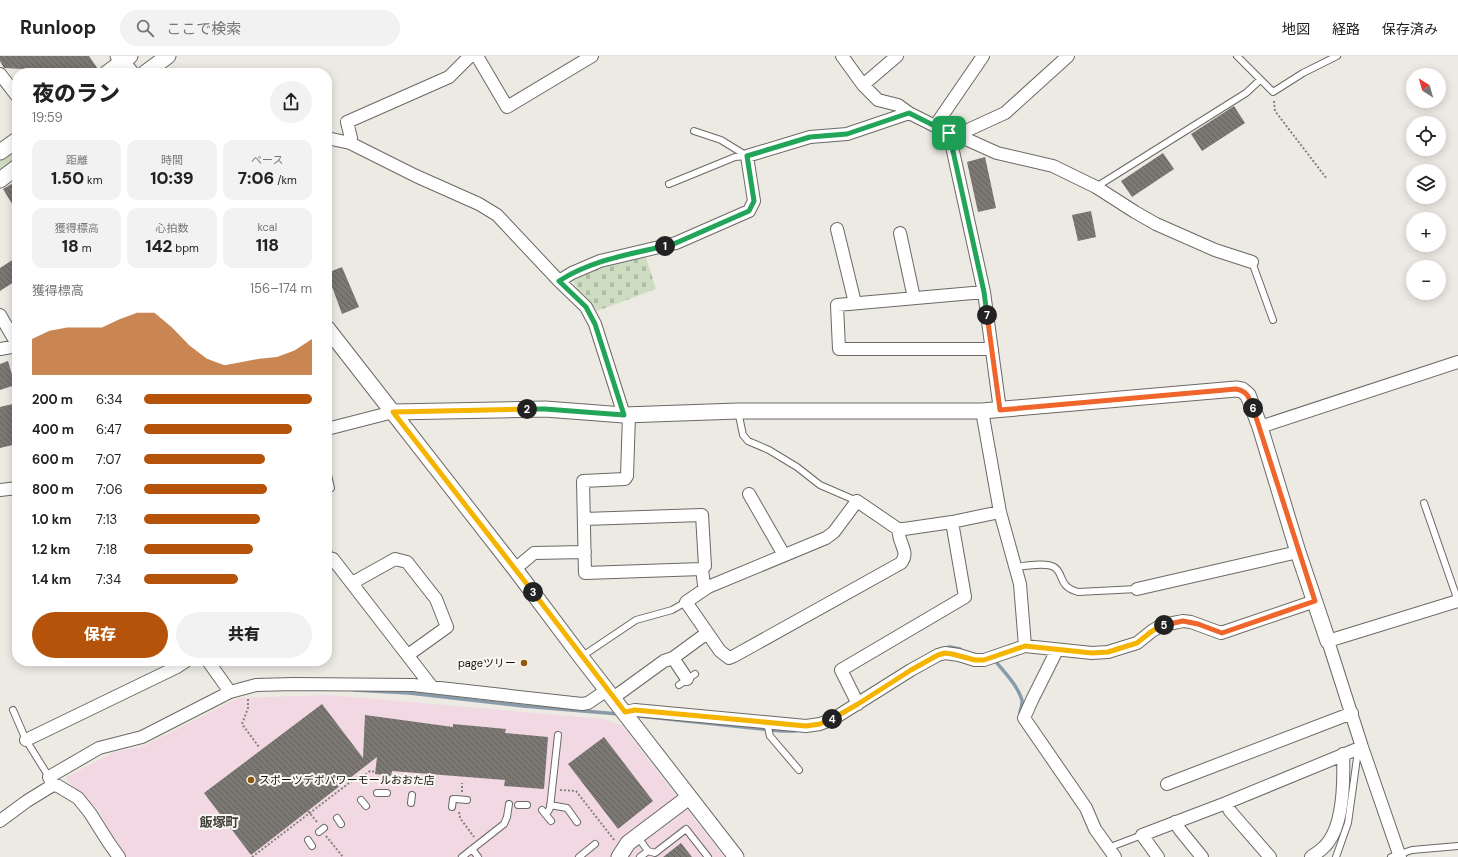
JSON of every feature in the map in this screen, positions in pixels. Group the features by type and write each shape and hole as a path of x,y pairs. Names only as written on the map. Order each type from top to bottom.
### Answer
{"street":[{"path":"152,68 168,56"},
{"path":"350,143 351,138 347,122 449,77 470,56"},
{"path":"477,56 507,107 592,56"},
{"path":"842,56 863,85 878,100 898,106 935,126 997,153 1054,166 1096,187 1134,212 1156,224 1215,250 1252,262"},
{"path":"863,85 897,56"},
{"path":"935,126 982,56"},
{"path":"953,134 1005,113 1068,56"},
{"path":"115,68 125,62"},
{"path":"0,74 12,90"},
{"path":"559,281 572,273 600,261 676,243 749,211 754,201 747,156 810,137 847,134 909,113"},
{"path":"953,134 984,292 1000,410"},
{"path":"332,139 350,143 416,176 479,204 497,215 559,281 586,307 595,324 626,415 628,476 626,479 583,480 585,573 702,569"},
{"path":"0,152 12,144"},
{"path":"0,180 12,172"},
{"path":"837,229 855,303"},
{"path":"900,233 914,298"},
{"path":"984,292 837,305 839,349 992,349"},
{"path":"0,315 12,336"},
{"path":"332,334 515,569 581,657 736,857"},
{"path":"0,349 12,346"},
{"path":"1260,427 1458,362"},
{"path":"332,428 393,412 545,409 626,415 738,411 982,411 1236,389 1242,390 1248,395 1260,427 1298,552 1352,713 1359,748 1397,856"},
{"path":"982,411 1000,512 1020,584 1025,646"},
{"path":"0,490 12,489"},
{"path":"749,494 784,555"},
{"path":"898,529 905,555 901,564 729,658 724,655 707,633 686,602 708,587 830,536 856,501 898,529 952,522 1000,512"},
{"path":"584,519 702,515 704,566 702,569 704,585 708,587"},
{"path":"858,704 840,670 965,598 952,522"},
{"path":"515,569 534,553 585,552"},
{"path":"1137,589 1298,552"},
{"path":"332,558 432,687"},
{"path":"352,583 395,559 407,562 436,599 447,627 408,656"},
{"path":"625,712 635,710 767,724 806,726 820,724 833,719 911,670 938,655 945,653 975,660 984,660 1025,646 1092,653 1108,652 1137,643 1152,631 1162,626 1183,621 1198,624 1222,633 1315,601"},
{"path":"1328,641 1458,601"},
{"path":"0,821 51,781 99,748 142,737 230,692 256,685 413,685 582,704 610,694 664,661 674,658 707,633"},
{"path":"1057,650 1024,718 1086,808 1095,829 1111,852"},
{"path":"674,658 687,680"},
{"path":"26,740 178,666"},
{"path":"212,666 230,692"},
{"path":"1166,784 1352,713"},
{"path":"1158,857 1142,835 1226,803 1359,748"},
{"path":"1311,857 1322,850 1330,841 1336,829 1341,808 1344,769 1343,754"},
{"path":"51,781 78,798 90,813 108,843 119,857"},
{"path":"619,857 628,843 689,797"},
{"path":"1226,803 1230,811 1270,857"},
{"path":"1175,822 1202,857"}],"lane":[{"path":"1237,56 1273,92 1303,73 1337,56"},
{"path":"1096,187 1246,93 1260,80"},
{"path":"694,131 721,140 747,156"},
{"path":"668,184 735,157 747,156"},
{"path":"1252,262 1272,320"},
{"path":"738,411 743,435 748,441 769,450 797,467 820,485 856,501"},
{"path":"1424,503 1458,601"},
{"path":"1016,567 1053,566 1057,569 1065,585 1078,592 1137,589"},
{"path":"581,657 636,620 672,610 686,602"},
{"path":"13,710 26,740 51,781"},
{"path":"767,724 770,736 799,770"},
{"path":"551,821 544,812 550,805 558,735"},
{"path":"1336,857 1348,823 1359,748"},
{"path":"377,792 387,793"},
{"path":"411,803 412,795"},
{"path":"452,807 459,799"},
{"path":"361,800 366,806"},
{"path":"462,857 504,824 507,817 509,804"},
{"path":"518,805 527,805"},
{"path":"550,805 567,808 577,822"},
{"path":"337,818 342,824"},
{"path":"637,836 648,851 655,853 686,829 708,857"},
{"path":"1111,852 1142,835"},
{"path":"577,855 595,844"},
{"path":"1397,856 1412,850 1458,846"},
{"path":"472,849 478,857"},
{"path":"640,857 648,851"}],"path":[{"path":"1273,92 1275,112 1327,179"},
{"path":"249,702 242,724 259,747"},
{"path":"252,857 356,777 358,780 370,772 376,772"},
{"path":"462,783 459,799 460,818 479,844"},
{"path":"552,789 576,791 616,842"}],"shaded area":[{"path":"328,695 604,719 622,726 724,857 126,857 119,848 98,810 65,778 112,753 144,746 238,698"}],"green space":[{"path":"12,149 12,168 0,176 0,158"},
{"path":"645,255 656,289 597,311 578,290 571,277 579,272"}],"building":[{"path":"0,56 89,56 97,68 4,68 0,61"},
{"path":"1234,106 1245,123 1202,151 1191,134"},
{"path":"1163,153 1174,169 1132,197 1121,181"},
{"path":"985,157 996,208 978,212 967,162"},
{"path":"12,184 12,204 3,189"},
{"path":"1091,211 1096,237 1078,241 1072,215"},
{"path":"12,260 12,283 0,291 0,268"},
{"path":"342,267 359,307 342,314 332,287 332,271"},
{"path":"8,361 12,375 12,386 0,390 0,364"},
{"path":"12,404 12,445 0,448 0,407"},
{"path":"322,704 363,758 365,715 453,727 453,724 506,729 505,733 548,737 544,789 504,786 505,780 392,771 391,776 375,774 377,757 251,855 204,793"},
{"path":"604,737 653,801 618,829 568,764"},
{"path":"681,843 692,857 663,857"}],"waterway":[{"path":"946,648 950,647 960,649"},
{"path":"993,658 1020,694 1022,700 1020,718"},
{"path":"354,690 409,693 523,706 619,714"},
{"path":"639,716 781,731 795,731 798,729"}],"place":[{"name":"pageツリー","path":"524,663"},
{"name":"スポーツデポパワーモールおおた店","path":"251,780"}],"district":[{"name":"飯塚町","path":"219,822"}],"route":[{"path":"909,113 949,133 984,292 1000,410 1236,389 1242,390 1248,395 1260,427 1298,552 1315,601 1222,633 1191,622 1183,621 1173,623 1152,631 1143,640 1137,643 1108,652 1076,652 1025,646 994,658 984,660 975,660 959,655 945,653 938,655 911,670 844,713 820,724 806,726 767,724 635,710 625,712 393,412 545,409 624,415 595,324 586,307 559,281 572,273 600,261 676,243 749,211 754,201 747,156 810,137 847,134 909,113"}]}
